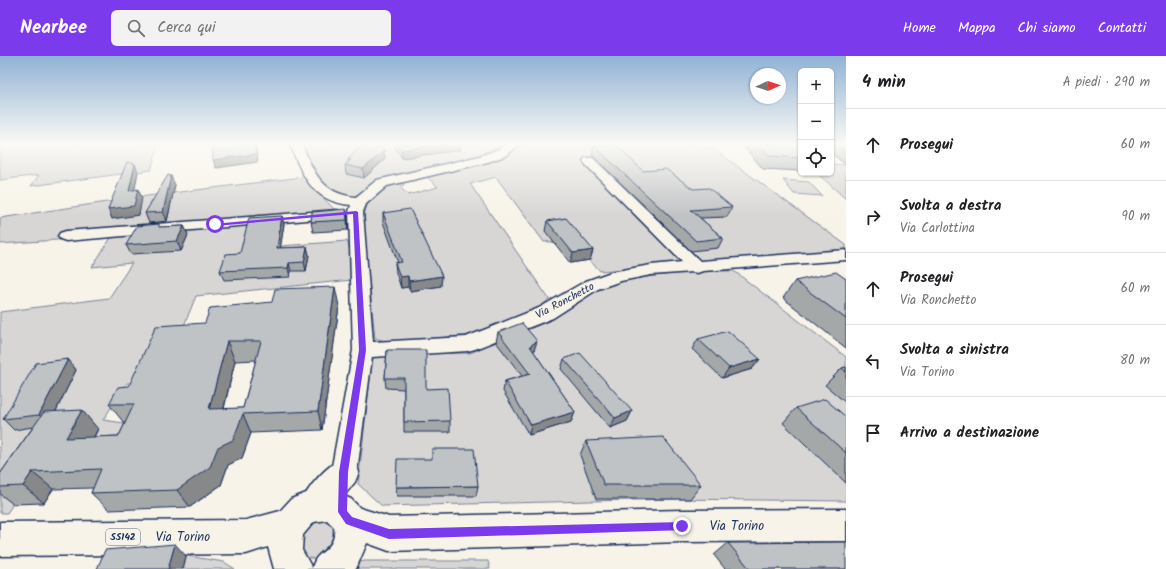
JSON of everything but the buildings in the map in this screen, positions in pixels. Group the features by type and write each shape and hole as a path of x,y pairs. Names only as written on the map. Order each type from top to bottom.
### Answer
{"main road":[{"path":"337,531 344,472"},
{"name":"Via Torino","path":"0,539 246,537 292,557 306,509 337,531 389,534 682,526 846,525"}],"street":[{"path":"307,168 315,184 333,198 357,207"},
{"path":"66,236 357,207 382,183 446,168"},
{"path":"596,168 697,268"},
{"path":"344,472 363,350 357,207"},
{"name":"Via Ronchetto","path":"363,350 468,344 546,313 592,285 617,276 651,270 697,268 846,254"}],"shaded area":[{"path":"0,168 152,168 151,170 31,186 39,175 0,180"},
{"path":"311,168 437,168 381,182 353,197 348,198 318,184"},
{"path":"464,168 740,168 846,245 846,250 600,271 574,250 558,243 544,242 496,177 470,184 549,299 535,312 471,335 388,342 375,338 363,219 368,203 379,191 401,182 404,185 400,187 408,195 438,187 426,176"},
{"path":"834,168 846,168 846,199 820,176 834,176"},
{"path":"303,177 336,211 252,224 254,248 347,241 352,256 352,280 196,296 181,333 151,383 127,383 103,420 124,423 148,423 134,454 62,430 7,513 0,513 0,312 109,298 132,263 92,267 112,236 0,244 0,218 147,196"},
{"path":"783,180 809,182 822,196 794,194"},
{"path":"702,271 734,271 846,357 846,501 675,499 382,506 358,484 373,354 470,353 551,320 602,287 626,279"},
{"path":"332,519 340,535 317,560 304,556 299,550 302,529 307,523"},
{"path":"187,556 224,562 235,569 183,569"},
{"path":"364,561 488,561 490,569 341,569"}],"route":[{"path":"215,224 356,212 363,350 344,472 343,512 349,521 389,534 682,526"}]}
